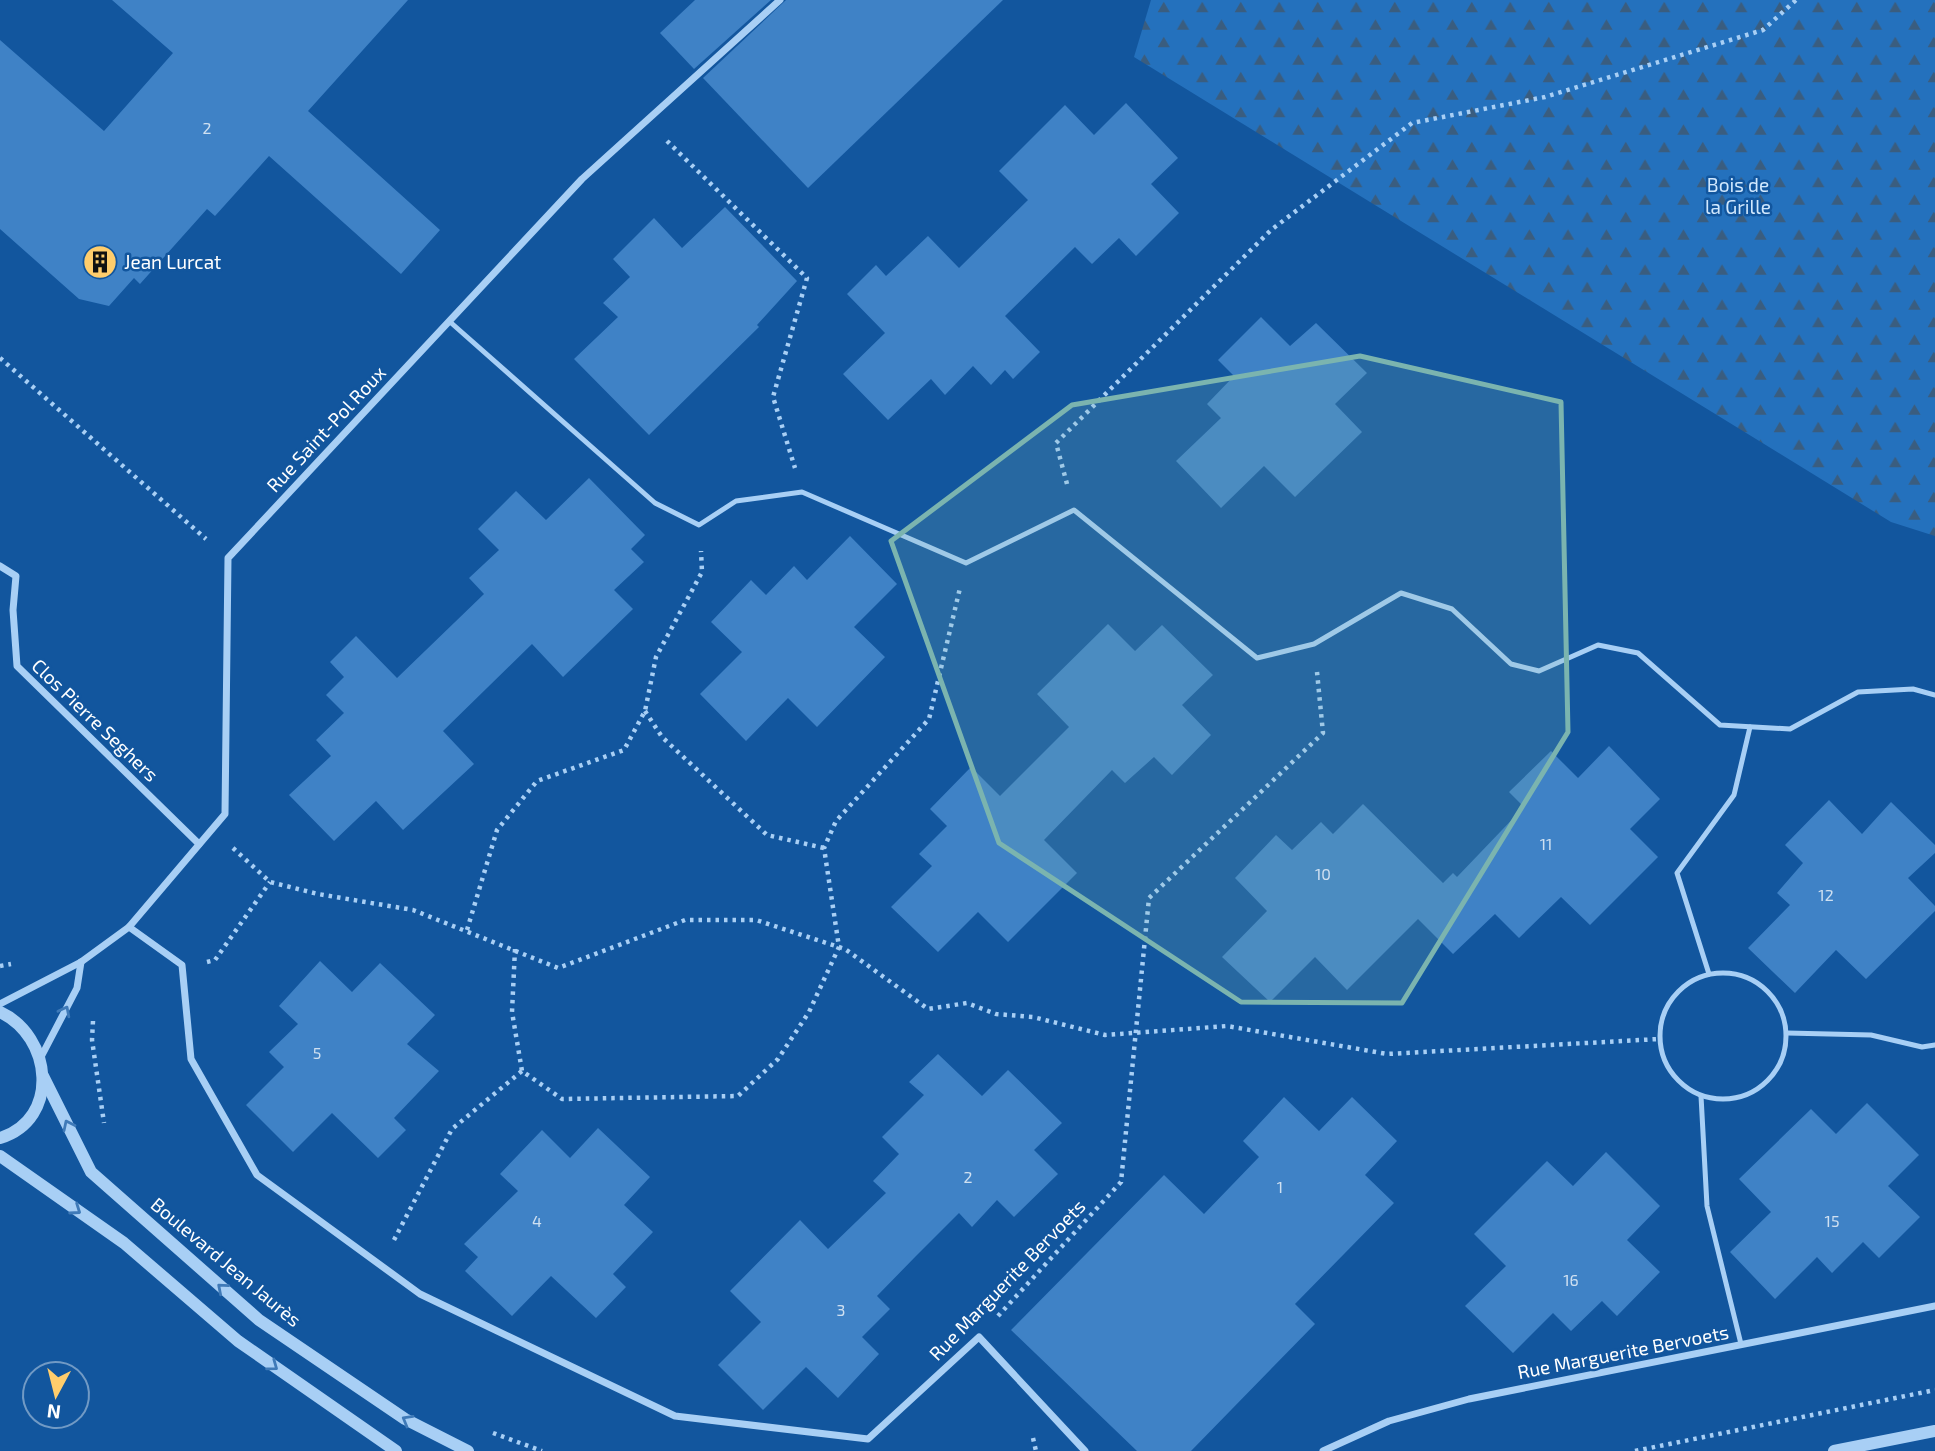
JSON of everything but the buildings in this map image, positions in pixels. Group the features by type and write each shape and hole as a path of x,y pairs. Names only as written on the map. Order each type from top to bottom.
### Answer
{"street":[{"name":"Rue Saint-Pol Roux","path":"228,558 582,179 780,0"},
{"path":"0,1004 81,962 129,927 225,814 228,558"},
{"name":"Clos Pierre Seghers","path":"0,566 16,576 13,610 17,666 199,844"},
{"path":"129,927 182,965"},
{"path":"41,1057 77,988 81,962"},
{"name":"Rue Marguerite Bervoets","path":"182,965 191,1059 257,1175 420,1294 675,1416 868,1439 979,1337"},
{"path":"0,1012 23,1027 41,1057 43,1076 42,1091 32,1113 0,1138"},
{"name":"Boulevard Jean Jaurès","path":"43,1076 91,1172 259,1320 405,1419 468,1451"},
{"path":"0,1156 124,1243 238,1341 396,1451"},
{"name":"Rue Marguerite Bervoets","path":"1323,1451 1389,1421 1469,1399 1935,1306"},
{"path":"979,1337 1084,1451"},
{"path":"1834,1451 1935,1431"}],"lane":[{"path":"449,321 655,503 699,526 736,500 802,492 966,563 1074,510 1257,658 1314,644 1401,593 1452,609 1511,664 1539,671 1598,645 1638,653 1720,725 1790,729 1858,692 1913,689 1935,695"},
{"path":"1709,974 1677,873 1734,795 1750,727"},
{"path":"1720,972 1745,975 1766,988 1781,1009 1787,1033 1783,1058 1771,1079 1750,1094 1726,1100 1701,1096 1680,1083 1665,1063 1659,1039 1662,1014 1675,992 1696,977 1720,972"},
{"path":"1787,1033 1871,1035 1922,1048 1935,1045"},
{"path":"1701,1096 1707,1206 1741,1345"}],"path":[{"path":"1074,510 1056,443 1271,230 1412,123 1545,97 1763,30 1796,0"},
{"path":"646,120 807,278 773,397 802,492"},
{"path":"0,358 228,558"},
{"path":"467,930 497,830 537,781 624,750 645,711 656,657 702,572 699,526"},
{"path":"515,949 512,1012 522,1071 562,1099 738,1096 778,1059 808,1012 839,947 824,848 836,821 892,763 929,719 966,563"},
{"name":"Rue Marguerite Bervoets","path":"979,1337 1121,1182 1149,898 1323,733 1314,644"},
{"path":"645,711 662,737 767,835 824,848"},
{"path":"212,830 270,882 318,894 413,910 558,968 685,920 756,920 839,947 928,1009 967,1003 996,1014 1033,1017 1105,1035 1227,1026 1387,1054 1659,1039"},
{"path":"182,965 215,960 270,882"},
{"path":"0,966 48,960 58,973"},
{"path":"77,988 94,1007 92,1040 105,1131"},
{"path":"380,1266 452,1129 522,1071"},
{"path":"1635,1451 1935,1390"},
{"path":"492,1432 542,1451"}],"highlighted area":[{"path":"1360,356 1561,402 1568,732 1402,1003 1241,1002 999,843 891,541 1072,405"}],"green space":[{"name":"Bois de la Grille","path":"1151,0 1935,0 1935,536 1891,522 1134,57"}],"place":[{"name":"Jean Lurcat","path":"100,262"}]}
